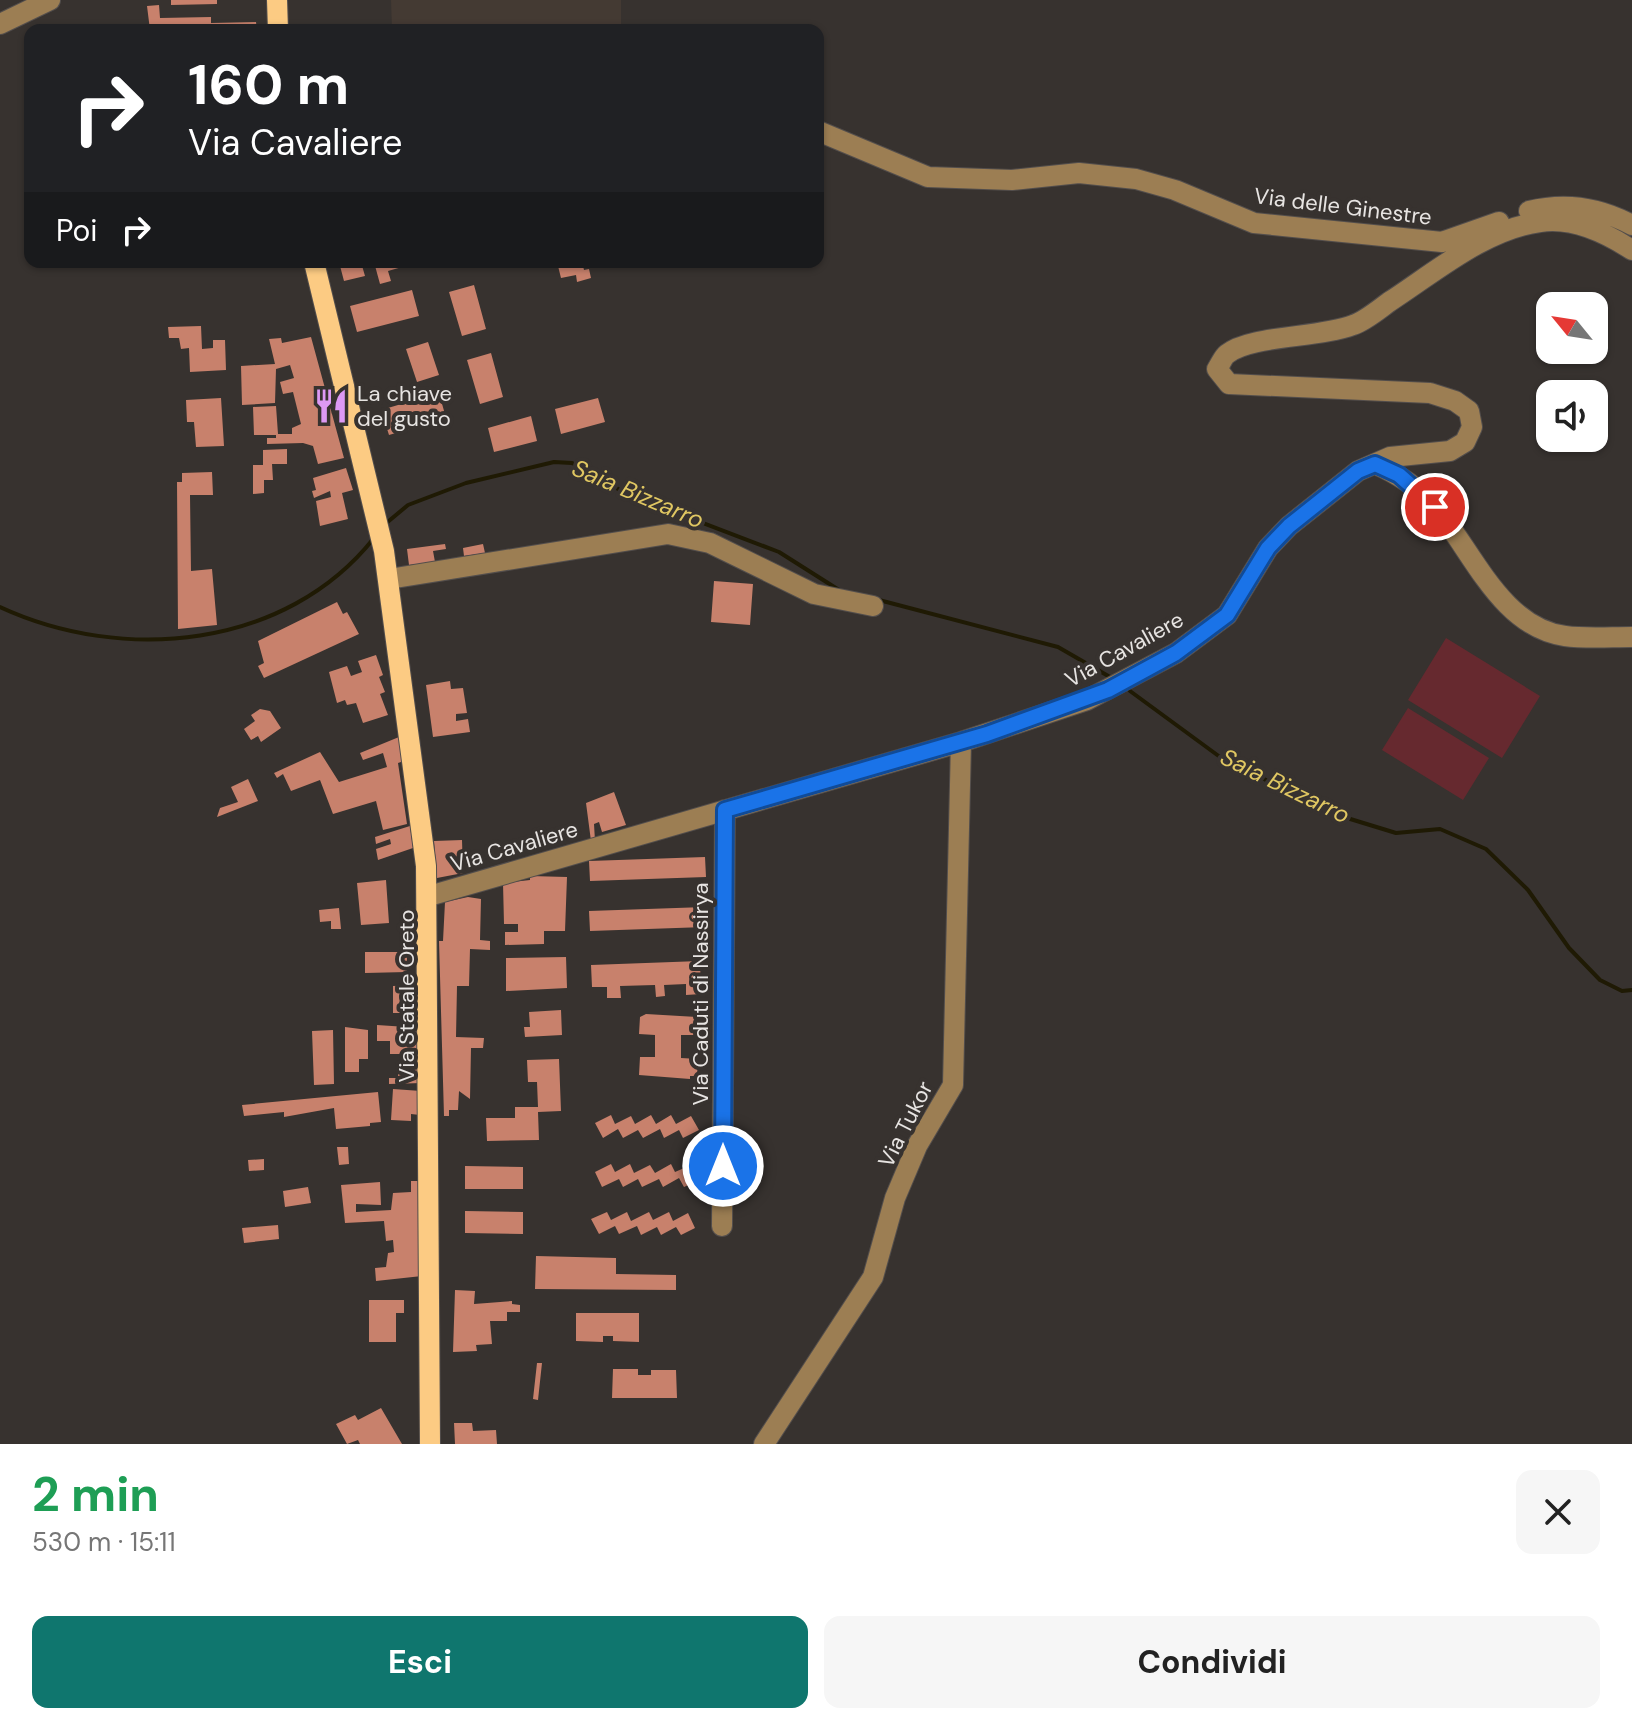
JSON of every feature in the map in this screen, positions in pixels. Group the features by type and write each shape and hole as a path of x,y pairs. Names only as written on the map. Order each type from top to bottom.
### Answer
{"main road":[{"path":"277,0 278,24"},
{"name":"Via Statale Oreto","path":"316,268 376,510 418,781 429,896 430,1444"}],"street":[{"path":"0,24 50,0"},
{"name":"Via delle Ginestre","path":"824,134 928,177 1012,180 1079,173 1136,179 1175,190 1254,223 1442,242 1532,210 1574,206 1602,210 1632,225"},
{"name":"Via Cavaliere","path":"429,896 961,742 1087,700 1176,653 1227,615 1268,548 1289,526 1358,471 1390,457 1450,451 1465,442 1472,427 1469,411 1455,401 1430,393 1229,384 1217,369 1228,353 1255,343 1312,337 1355,325 1485,241 1520,226 1542,221 1571,224 1607,234 1632,250"},
{"path":"1375,464 1399,475 1435,507 1502,599 1528,621 1564,636 1632,637"},
{"path":"389,579 668,534 710,543 814,594 873,606"},
{"name":"Via Tukor","path":"764,1444 873,1277 895,1198 917,1146 953,1085 961,742"},
{"name":"Via Caduti di Nassirya","path":"722,1226 725,810"}],"shaded area":[{"path":"391,0 621,0 621,24 392,24"},
{"path":"1446,638 1540,696 1502,758 1408,700"},
{"path":"1408,708 1489,758 1463,800 1382,750"}],"building":[{"path":"171,0 217,0 217,4 171,5"},
{"path":"159,5 160,18 211,17 211,23 256,24 149,24 147,6"},
{"path":"341,268 363,268 365,276 344,281"},
{"path":"376,268 398,268 388,271 391,281 380,284"},
{"path":"558,268 589,269 591,278 577,282 576,275 561,278"},
{"path":"474,285 486,329 462,336 449,292"},
{"path":"412,290 419,316 357,332 350,306"},
{"path":"201,326 202,349 213,348 213,340 225,340 226,370 190,372 189,348 181,349 179,338 169,338 168,327"},
{"path":"311,337 344,458 318,464 313,446 303,443 267,444 267,438 276,438 276,435 254,435 253,407 276,406 278,434 292,434 292,428 301,424 293,392 283,394 280,382 294,378 290,365 276,369 275,403 242,405 241,366 275,364 269,339 281,338 282,343"},
{"path":"428,342 439,375 417,382 406,349"},
{"path":"491,353 503,397 480,404 467,360"},
{"path":"439,393 446,418 389,435 381,410"},
{"path":"221,398 224,446 196,447 194,422 187,422 186,400"},
{"path":"598,398 605,422 561,434 555,409"},
{"path":"531,416 537,441 494,452 488,428"},
{"path":"287,449 287,464 272,464 273,480 264,480 264,493 253,494 253,465 263,465 263,450"},
{"path":"346,468 353,490 342,493 348,519 320,526 316,501 331,497 330,491 314,498 313,478"},
{"path":"212,472 213,495 190,495 191,571 212,569 217,625 178,629 177,482 182,482 182,473"},
{"path":"445,544 446,549 433,551 435,562 409,565 407,549"},
{"path":"483,544 485,553 464,556 463,548"},
{"path":"714,581 753,584 750,625 711,622"},
{"path":"337,602 343,614 347,612 359,634 264,678 258,666 264,663 258,641"},
{"path":"376,655 385,692 380,694 388,715 363,723 356,703 347,705 345,700 337,703 329,672 347,666 351,676 362,672 358,661"},
{"path":"450,681 451,689 463,688 467,713 456,714 456,721 468,719 470,732 433,737 426,685"},
{"path":"260,709 270,711 281,728 261,742 258,736 251,740 244,729 255,721 251,715"},
{"path":"399,737 404,761 398,763 407,824 383,830 376,801 333,814 320,780 291,791 283,774 277,778 274,773 320,752 339,782 387,767 383,753 363,760 360,753"},
{"path":"248,779 258,801 217,817 220,808 238,802 231,787"},
{"path":"614,792 626,825 602,832 599,822 594,824 595,841 591,841 586,803"},
{"path":"410,826 413,848 378,860 376,849 391,844 390,839 376,844 375,837"},
{"path":"462,840 463,873 437,878 434,841"},
{"path":"705,857 706,877 590,881 589,861"},
{"path":"530,876 567,877 565,931 544,931 544,944 505,945 505,932 518,932 518,924 504,924 503,883 530,880"},
{"path":"386,880 389,923 361,925 357,883"},
{"path":"468,897 481,899 480,940 490,941 490,950 470,949 469,986 457,986 456,1037 484,1038 483,1048 471,1048 470,1099 459,1091 458,1110 449,1110 449,1116 444,1116 439,941 443,941 445,902"},
{"path":"705,907 705,927 590,931 589,911"},
{"path":"339,908 341,929 331,929 331,921 320,922 319,910"},
{"path":"365,952 407,952 407,972 365,973"},
{"path":"566,957 567,988 506,991 506,958"},
{"path":"700,961 701,994 686,995 686,984 664,985 665,996 656,997 655,985 620,986 621,998 607,998 607,987 592,987 591,965"},
{"path":"418,985 419,1013 393,1013 393,986"},
{"path":"561,1010 562,1035 525,1037 524,1027 530,1027 529,1012"},
{"path":"646,1014 697,1017 697,1035 681,1035 681,1058 698,1059 697,1076 690,1076 690,1079 639,1075 640,1057 655,1057 655,1035 639,1034 640,1017"},
{"path":"377,1025 422,1028 422,1083 389,1084 389,1078 398,1078 398,1073 404,1073 404,1054 390,1054 390,1041 377,1041"},
{"path":"345,1027 368,1030 368,1059 359,1059 359,1072 345,1072"},
{"path":"333,1030 334,1084 314,1085 312,1031"},
{"path":"559,1059 561,1111 538,1112 539,1140 487,1141 486,1118 515,1118 515,1107 538,1107 537,1082 528,1082 527,1060"},
{"path":"393,1089 421,1091 420,1115 411,1114 411,1121 391,1120"},
{"path":"378,1092 381,1122 370,1123 370,1126 336,1129 334,1108 284,1117 284,1112 244,1116 242,1105"},
{"path":"611,1115 615,1124 631,1116 635,1124 651,1115 656,1124 671,1115 676,1124 691,1116 699,1130 683,1138 679,1130 664,1138 660,1129 643,1138 638,1130 623,1138 618,1129 603,1138 595,1123"},
{"path":"337,1147 348,1147 349,1164 339,1165"},
{"path":"264,1159 264,1170 249,1171 248,1160"},
{"path":"611,1164 615,1172 630,1164 634,1173 650,1165 655,1173 671,1164 675,1172 691,1165 699,1180 684,1187 679,1178 663,1187 659,1179 642,1187 638,1179 623,1187 619,1179 602,1187 595,1172"},
{"path":"465,1166 523,1167 523,1189 465,1189"},
{"path":"411,1181 420,1181 422,1276 376,1281 375,1268 386,1267 388,1253 394,1252 393,1240 386,1241 384,1221 345,1223 341,1185 380,1182 381,1205 356,1204 356,1212 391,1210 393,1193 411,1192"},
{"path":"308,1187 311,1203 285,1207 283,1191"},
{"path":"465,1211 523,1212 523,1234 465,1233"},
{"path":"607,1212 611,1220 627,1212 631,1221 649,1212 653,1220 669,1212 673,1221 688,1213 695,1228 681,1235 676,1227 661,1235 657,1227 641,1235 637,1226 619,1234 615,1226 599,1234 591,1219"},
{"path":"278,1225 279,1239 244,1243 242,1228"},
{"path":"536,1256 616,1258 616,1274 676,1275 676,1290 535,1289"},
{"path":"455,1290 475,1291 474,1304 512,1301 512,1304 520,1305 520,1312 507,1312 507,1321 490,1321 492,1344 476,1345 477,1351 453,1352"},
{"path":"369,1300 404,1300 404,1313 396,1313 396,1342 369,1342"},
{"path":"576,1313 639,1313 639,1342 613,1341 613,1336 603,1336 603,1342 576,1341"},
{"path":"537,1363 542,1363 538,1400 533,1399"},
{"path":"613,1369 638,1369 638,1375 651,1375 651,1370 676,1370 677,1398 612,1398"},
{"path":"381,1408 402,1444 360,1444 358,1440 347,1444 336,1424 355,1415 358,1420"},
{"path":"454,1423 472,1423 473,1431 496,1430 497,1444 455,1444"}],"waterway":[{"name":"Saia Bizzarro","path":"384,525 408,505 466,483 554,462 572,463 627,494 779,552 839,590"},
{"name":"Saia Bizzarro","path":"0,607 48,625 98,636 149,639 200,636 249,624 296,604 338,575 374,538"},
{"name":"Saia Bizzarro","path":"879,600 1058,647 1110,677"},
{"name":"Saia Bizzarro","path":"1130,691 1220,757 1334,814 1396,833 1440,829 1486,849 1528,890 1569,948 1600,980 1622,991 1632,990"}],"place":[{"name":"La chiave del gusto","path":"331,406"}],"route":[{"path":"723,1166 725,810 987,734 1108,690 1176,653 1227,615 1268,548 1289,526 1358,471 1375,464 1399,475 1435,507"}]}
